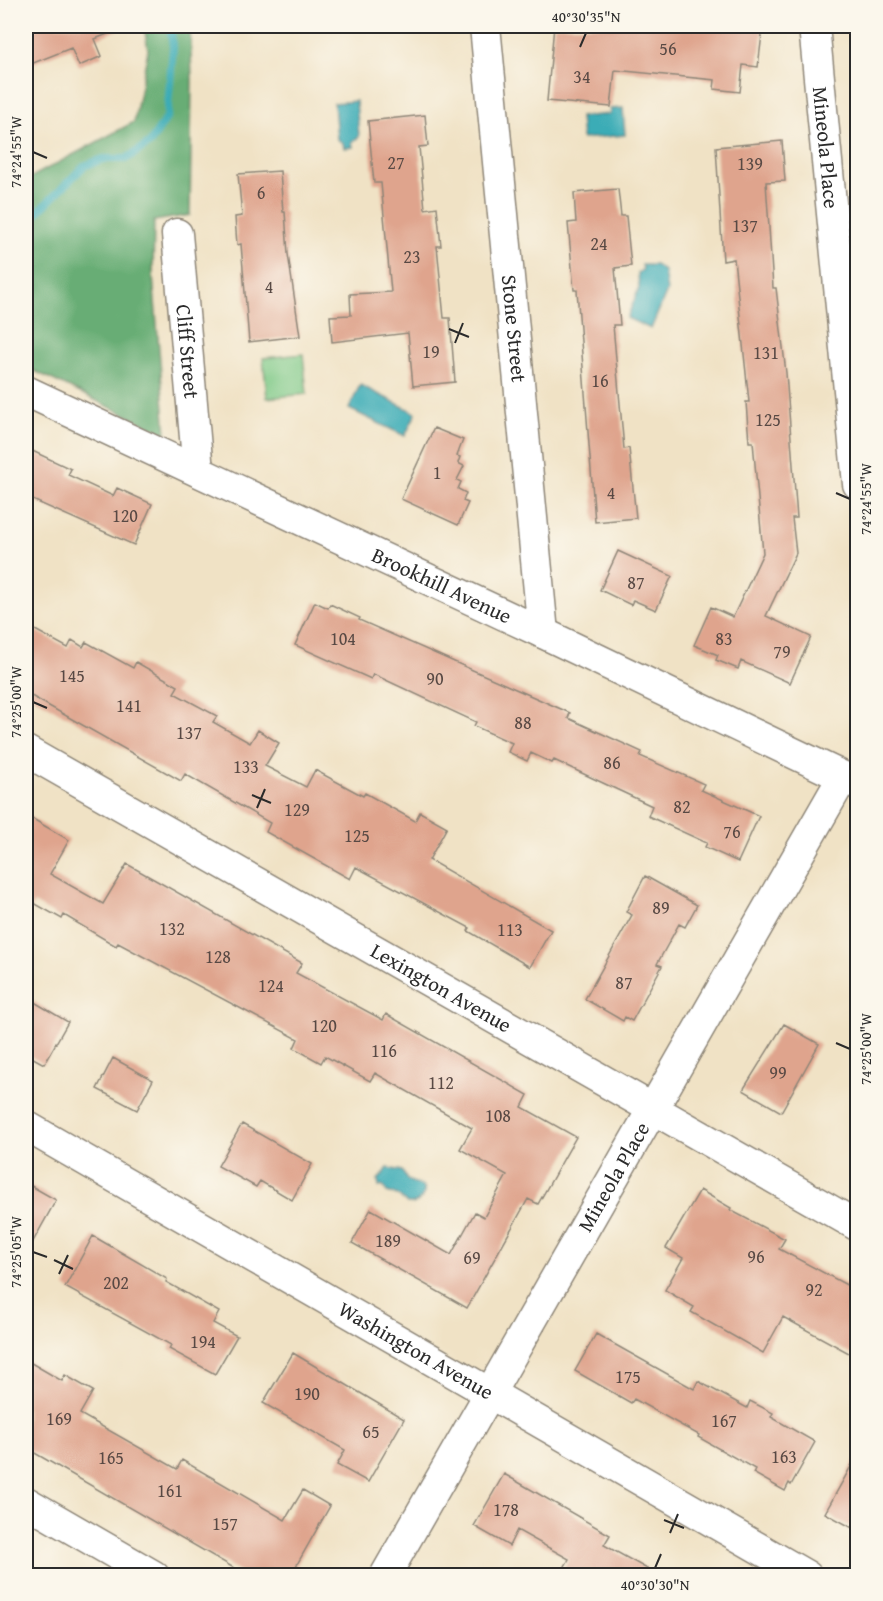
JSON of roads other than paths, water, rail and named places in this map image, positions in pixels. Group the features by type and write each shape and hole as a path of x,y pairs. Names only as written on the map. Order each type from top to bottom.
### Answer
{"street":[{"name":"Stone Street","path":"485,26 543,633"},
{"name":"Mineola Place","path":"814,26 858,484"},
{"name":"Cliff Street","path":"177,234 198,471"},
{"name":"Brookhill Avenue","path":"26,391 543,633 850,780"},
{"name":"Lexington Avenue","path":"26,751 858,1226"},
{"name":"Mineola Place","path":"385,1575 653,1107 850,780"},
{"name":"Washington Avenue","path":"26,1126 807,1575"},
{"path":"26,1502 154,1575"}],"water":[{"path":"356,101 359,137 352,142 353,147 344,148 343,143 337,139 334,103"},
{"path":"623,108 625,135 582,139 580,117 610,114 610,109"},
{"path":"642,265 655,265 664,271 667,291 651,329 627,318 639,288 638,273 643,269"},
{"path":"360,385 416,413 405,436 349,409"},
{"path":"388,1168 402,1171 407,1180 424,1187 424,1194 420,1200 407,1204 398,1195 387,1192 383,1186 379,1187 378,1180"}],"waterway":[{"path":"26,224 84,166 103,159 126,159 150,143 167,117 173,47 170,26"}]}
